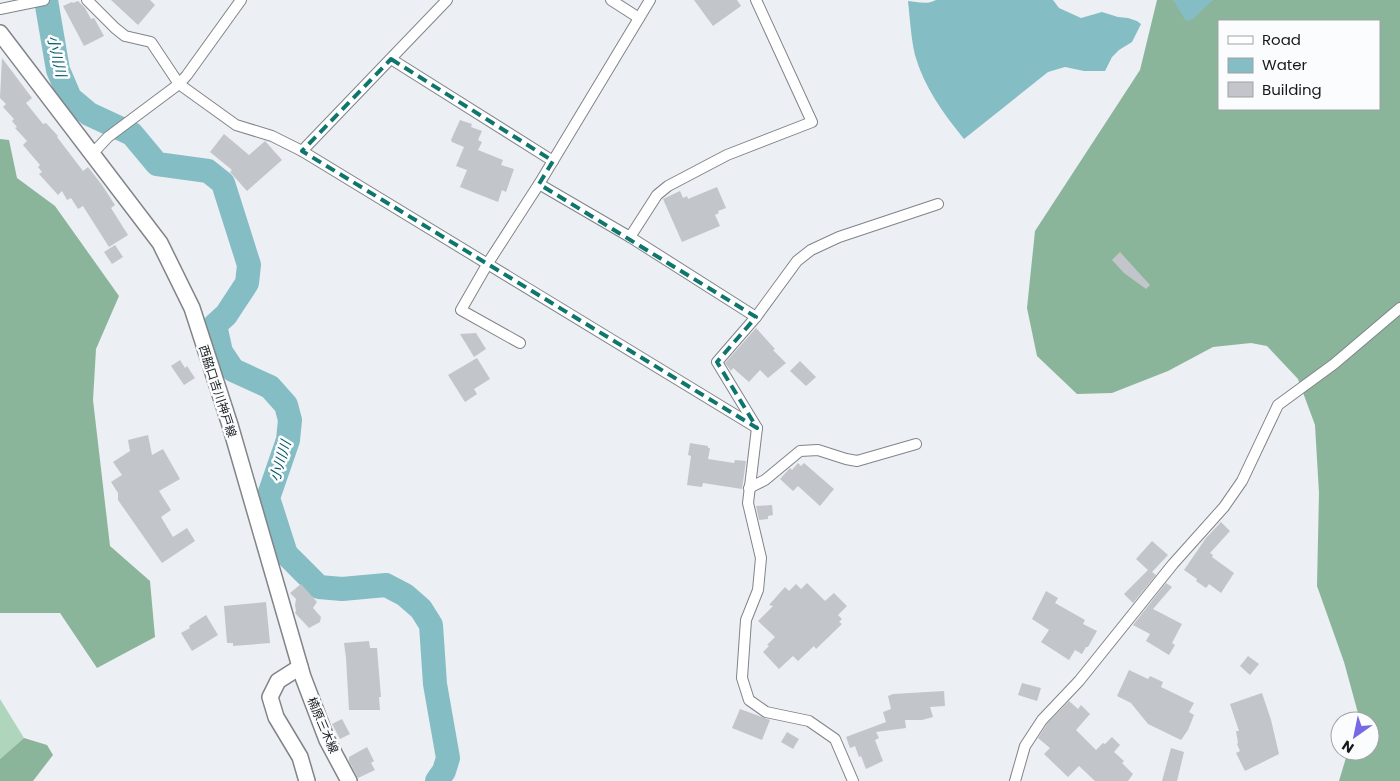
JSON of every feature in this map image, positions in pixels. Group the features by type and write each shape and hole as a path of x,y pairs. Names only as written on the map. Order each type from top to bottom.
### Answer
{"main road":[{"name":"西脇口吉川神戸線","path":"0,33 160,244 192,308 230,425 300,667"},
{"path":"300,667 278,681 270,697 276,717 300,757 307,781"},
{"name":"楠原三木線","path":"300,667 327,740 349,781"}],"street":[{"path":"0,9 44,0"},
{"path":"87,0 125,36 151,42 179,84 236,125 272,136 302,151 757,428"},
{"path":"92,154 108,137 179,84 241,0"},
{"path":"302,151 447,0"},
{"path":"610,0 639,18"},
{"path":"520,343 461,310 650,0"},
{"path":"630,237 658,195 668,186 727,155 812,122 756,0"},
{"path":"390,59 553,161"},
{"path":"539,184 630,237 756,317"},
{"path":"853,781 836,738 809,720 766,712 749,700 744,686 742,678 746,620 758,590 761,558 748,504 757,428 717,362 756,317 797,261 811,250 839,238 938,204"},
{"path":"1015,781 1025,746 1042,720 1079,682 1173,564 1224,507 1242,481 1278,405 1334,364 1400,308"},
{"path":"749,488 765,480 800,451 818,450 857,461 916,444"}],"highlighted area":[{"path":"391,59 553,161 539,184 756,317 717,362 757,428 302,151"}],"green space":[{"path":"1157,0 1400,0 1400,781 1339,781 1345,761 1380,761 1380,711 1357,711 1344,662 1317,586 1319,493 1315,425 1298,379 1267,346 1251,343 1213,347 1168,371 1112,393 1077,394 1037,356 1027,308 1035,231 1140,70"},
{"path":"0,139 9,140 17,178 55,206 119,296 96,349 93,400 110,546 150,581 155,637 97,668 60,613 0,613"},
{"path":"0,699 24,738 0,759"},
{"path":"24,738 47,745 53,755 33,781 0,781 0,759"}],"water":[{"path":"936,0 1053,0 1059,8 1081,18 1102,12 1128,18 1141,24 1132,42 1112,57 1105,71 1084,71 1065,67 1048,72 964,139 929,89 915,55 908,1 926,3"},
{"path":"1173,0 1213,0 1193,19 1186,21"}],"building":[{"path":"111,0 150,0 155,5 138,25"},
{"path":"694,0 737,0 741,6 713,26"},
{"path":"78,1 85,8 91,19 94,18 104,36 84,46 63,6"},
{"path":"2,58 32,98 26,103 43,124 46,123 58,136 83,171 88,167 102,185 115,205 111,208 128,235 109,247 83,206 78,209 71,198 67,200 62,191 58,195 39,174 42,172 38,167 40,165 23,145 27,141 15,128 17,127 12,121 14,119 3,107 6,104 0,98"},
{"path":"460,120 472,124 471,127 482,131 478,140 482,142 478,150 503,160 501,165 514,169 506,192 502,190 498,202 460,187 467,170 456,166 464,147 451,140"},
{"path":"224,134 249,155 265,141 282,160 247,191 230,172 232,170 210,152"},
{"path":"717,187 726,208 718,211 719,213 715,215 720,226 682,242 663,199 680,191 683,198 687,196 688,199"},
{"path":"115,245 123,257 112,264 104,252"},
{"path":"1120,252 1150,285 1146,289 1124,273 1112,260"},
{"path":"756,328 786,363 768,378 760,370 749,382 733,368 731,371 725,363"},
{"path":"476,333 486,349 474,357 460,334"},
{"path":"477,358 490,379 474,389 477,394 465,402 448,375"},
{"path":"180,360 185,368 187,366 195,378 184,385 171,366"},
{"path":"800,361 816,377 806,386 790,371"},
{"path":"148,435 152,455 163,449 180,479 159,491 171,510 161,517 173,537 187,528 195,541 162,563 118,500 118,493 111,482 122,475 113,462 130,451 128,440"},
{"path":"690,443 708,446 710,448 708,459 734,463 735,460 746,461 742,489 703,483 702,487 687,485 691,456 688,455"},
{"path":"798,463 801,466 804,463 834,489 820,506 798,486 793,491 780,479 790,468 792,470"},
{"path":"772,505 773,515 768,516 768,519 759,520 756,506"},
{"path":"1221,522 1230,531 1210,553 1213,555 1212,557 1234,573 1221,593 1209,584 1206,588 1184,570 1206,538"},
{"path":"1152,541 1168,555 1152,572 1156,575 1133,603 1124,594 1148,570 1136,559"},
{"path":"807,583 825,601 834,593 847,606 838,615 842,619 839,622 842,624 816,649 814,646 798,661 793,656 779,669 763,652 775,637 758,621 773,606 769,605 785,587 789,591 796,584 801,589"},
{"path":"1166,583 1172,587 1153,609 1182,624 1172,643 1175,645 1169,655 1146,641 1150,634 1133,625"},
{"path":"301,584 317,602 313,608 321,617 320,622 309,628 295,613 296,599 290,593"},
{"path":"1046,591 1058,598 1055,603 1085,620 1083,624 1097,631 1082,654 1075,650 1069,660 1041,642 1049,630 1032,619"},
{"path":"266,602 270,643 233,646 233,643 227,643 224,606"},
{"path":"206,615 218,635 192,651 181,633"},
{"path":"369,641 370,648 377,648 381,697 379,697 380,710 349,710 344,643"},
{"path":"1248,656 1259,664 1250,675 1240,666"},
{"path":"1129,670 1148,679 1150,676 1163,682 1161,687 1194,703 1189,712 1194,715 1188,730 1181,740 1148,724 1131,703 1117,696"},
{"path":"1022,683 1041,688 1037,701 1018,695"},
{"path":"944,691 945,706 930,707 933,717 922,720 905,720 906,728 876,732 879,738 875,740 883,761 866,769 855,746 850,748 846,737 886,722 883,712 891,709 888,696 893,694"},
{"path":"1262,693 1279,754 1245,771 1236,753 1240,751 1237,744 1236,731 1239,731 1230,704"},
{"path":"1069,701 1078,709 1081,705 1090,714 1076,730 1096,750 1112,737 1120,745 1114,752 1124,761 1122,763 1133,774 1128,781 1095,781 1079,766 1068,777 1044,754 1050,748 1038,738 1047,724"},
{"path":"740,709 770,720 762,740 732,728"},
{"path":"342,719 350,734 340,739 332,724"},
{"path":"787,732 799,739 793,749 781,742"},
{"path":"367,747 374,761 371,763 375,770 358,778 349,761 349,757"},
{"path":"1171,748 1184,752 1177,781 1162,781"}],"waterway":[{"name":"小川川","path":"46,0 58,70 70,98 89,114 132,134 157,164 208,171 223,183 249,265 247,283 226,315 215,325 221,352 233,370 270,387 286,405 290,420 288,440 268,498 286,554 319,587 342,589 386,585 405,595 421,609 431,625 435,684 448,758 444,771 437,781"}]}
